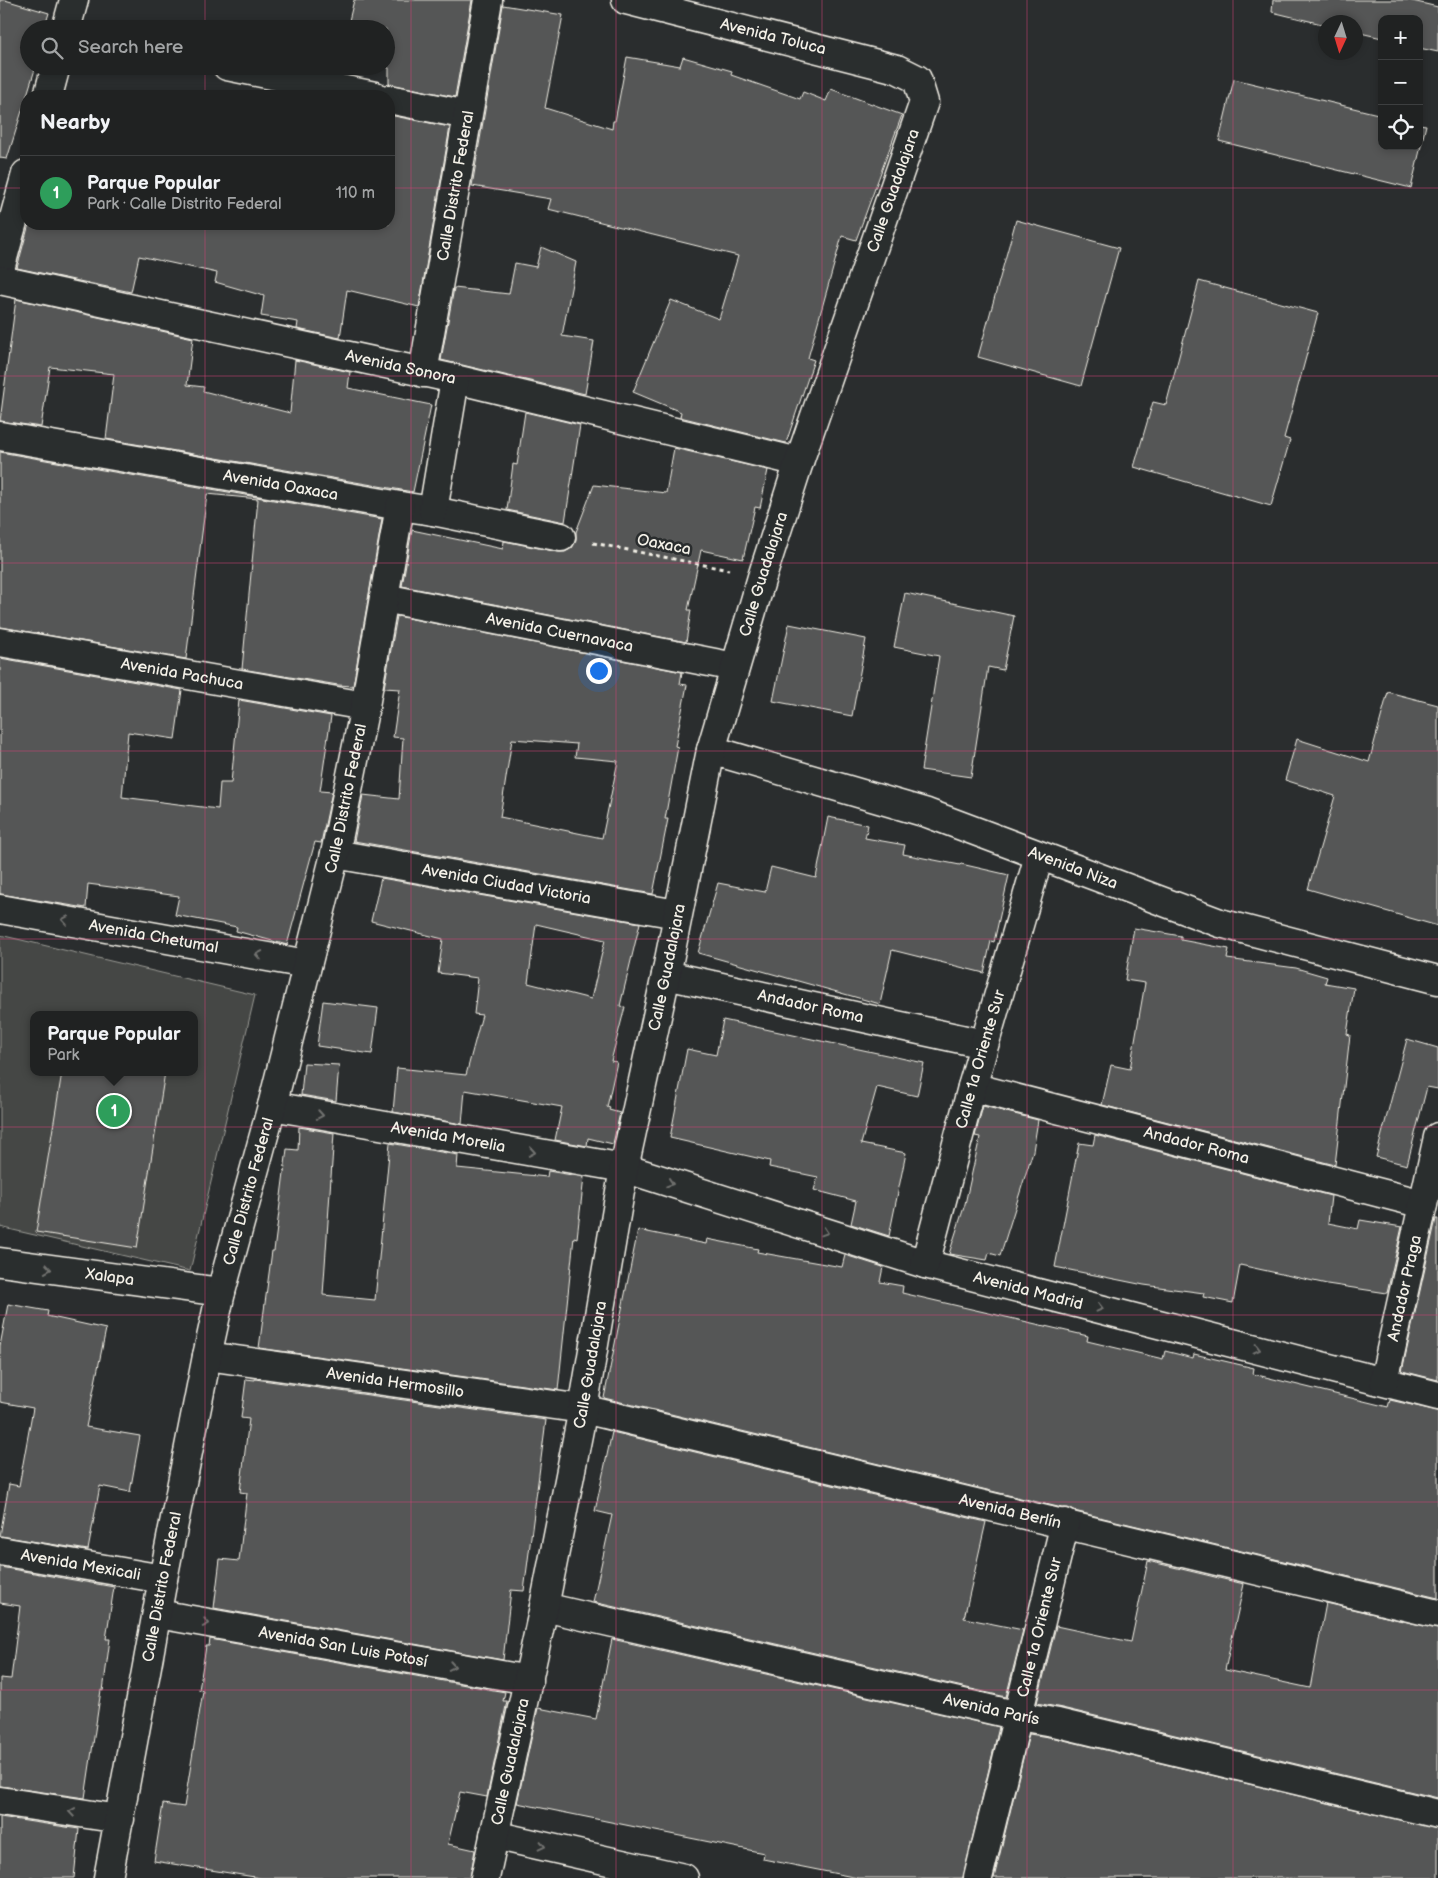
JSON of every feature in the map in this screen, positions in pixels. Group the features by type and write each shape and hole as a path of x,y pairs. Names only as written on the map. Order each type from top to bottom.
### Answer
{"street":[{"path":"68,20 74,0"},
{"name":"Calle Distrito Federal","path":"423,372 466,115 488,0"},
{"name":"Avenida Toluca","path":"626,0 897,68 917,79"},
{"path":"50,90 54,75"},
{"path":"271,75 345,90"},
{"name":"Calle Guadalajara","path":"485,1878 544,1607 583,1409 624,1168 666,975 711,750 762,577 799,462 924,102 917,79"},
{"path":"395,100 466,115"},
{"path":"0,269 20,196"},
{"name":"Avenida Sonora","path":"0,280 455,379 799,462"},
{"path":"433,511 455,379"},
{"name":"Avenida Oaxaca","path":"0,436 433,511 561,537"},
{"name":"Calle Distrito Federal","path":"109,1878 163,1579 207,1356 221,1292 272,1106 335,854 365,706 400,506"},
{"name":"Avenida Cuernavaca","path":"384,598 735,667"},
{"name":"Avenida Pachuca","path":"0,642 365,706"},
{"name":"Avenida Niza","path":"711,750 927,813 1220,924 1438,980"},
{"name":"Avenida Ciudad Victoria","path":"335,854 677,914"},
{"name":"Calle 1a Oriente Sur","path":"925,1264 972,1087 1038,856"},
{"name":"Avenida Chetumal","path":"0,909 307,964"},
{"name":"Andador Roma","path":"666,975 984,1044"},
{"name":"Andador Roma","path":"972,1087 1423,1204"},
{"name":"Avenida Morelia","path":"272,1106 624,1168"},
{"name":"Andador Praga","path":"1384,1381 1438,1136"},
{"name":"Avenida Madrid","path":"624,1168 925,1264 1438,1396"},
{"name":"Xalapa","path":"0,1262 221,1292"},
{"name":"Avenida Hermosillo","path":"207,1356 583,1409"},
{"name":"Avenida Berlín","path":"583,1409 1065,1523 1438,1614"},
{"name":"Calle 1a Oriente Sur","path":"978,1878 1065,1523"},
{"name":"Avenida Mexicali","path":"0,1551 163,1579"},
{"name":"Avenida París","path":"544,1607 1019,1716 1058,1723 1438,1814"},
{"name":"Avenida San Luis Potosí","path":"158,1614 528,1680"},
{"path":"0,1801 120,1819"},
{"path":"494,1835 684,1878"}],"path":[{"name":"Oaxaca","path":"561,537 762,577"}],"shaded area":[{"path":"0,935 255,995 190,1271 0,1227"}],"building":[{"path":"0,0 5,0 49,13 47,20 20,20 20,75 33,75 29,90 20,90 20,117 7,159 0,158"},
{"path":"354,0 472,0 455,97 389,84 389,75 395,75 395,20 349,20"},
{"path":"1273,0 1408,0 1438,7 1438,52 1423,49 1423,15 1378,15 1378,37 1363,34 1363,15 1318,15 1318,23 1272,12"},
{"path":"503,5 563,15 545,108 612,129 627,57 680,66 683,57 732,71 731,75 800,99 803,92 826,101 831,89 902,115 856,240 842,236 808,358 814,360 786,443 680,417 681,412 633,392 671,300 719,319 738,256 548,209 551,199 472,186"},
{"path":"1234,79 1378,114 1378,150 1420,150 1411,188 1219,141"},
{"path":"395,116 450,127 419,307 347,290 340,338 297,329 298,322 261,316 264,296 215,282 217,273 139,256 131,292 17,268 27,230 395,230"},
{"path":"1423,125 1426,125 1423,138"},
{"path":"1016,220 1119,248 1081,386 978,357"},
{"path":"541,247 576,262 562,336 594,341 585,394 441,360 454,288 509,294 515,263 536,267"},
{"path":"1199,281 1318,313 1284,438 1290,440 1271,506 1134,467 1153,402 1166,405"},
{"path":"16,299 193,338 187,385 204,387 203,391 290,413 295,360 350,372 348,388 431,405 413,492 106,439 114,374 50,367 41,427 0,421"},
{"path":"525,412 580,425 565,522 507,510 513,464 517,465"},
{"path":"674,448 768,470 760,508 755,507 743,559 701,550 688,610 691,610 686,642 402,586 412,530 503,549 504,541 565,552 572,548 576,541 576,532 594,485 666,493"},
{"path":"0,452 382,519 353,686 242,669 258,499 207,494 186,659 0,627"},
{"path":"905,593 1014,616 1003,670 988,667 971,777 921,770 939,656 894,647"},
{"path":"397,616 682,672 680,684 687,685 675,746 678,747 665,819 668,819 653,894 354,841 363,795 399,799 403,738 393,737 400,689 384,688","holes":["512,739 577,744 575,757 618,761 602,838 500,817"]},
{"path":"789,624 866,639 852,716 773,701"},
{"path":"0,658 182,690 175,739 128,732 122,797 218,809 220,783 231,783 239,700 331,716 320,791 332,792 321,843 315,842 287,945 236,931 237,927 175,915 179,896 88,884 86,908 0,894"},
{"path":"1388,692 1438,705 1438,926 1308,889 1335,796 1285,780 1297,739 1369,762"},
{"path":"828,817 868,825 865,838 905,845 903,854 1009,875 994,942 991,941 984,973 892,950 880,1004 698,953 718,883 765,892 771,867 816,878"},
{"path":"381,878 640,923 620,1006 625,1007 611,1061 617,1062 607,1107 610,1108 609,1110 620,1113 613,1144 588,1138 587,1146 555,1140 562,1107 465,1090 462,1124 393,1112 397,1068 466,1075 482,1015 474,1014 478,978 438,973 443,939 371,921","holes":["536,924 605,940 591,999 528,983"]},
{"path":"1134,928 1181,936 1181,940 1229,949 1227,959 1296,968 1327,977 1325,983 1354,988 1347,1034 1350,1035 1335,1165 1102,1105 1111,1065 1130,1069 1145,983 1125,980"},
{"path":"323,1001 378,1008 372,1054 317,1046"},
{"path":"723,1020 924,1063 917,1096 877,1087 861,1144 906,1153 889,1236 851,1224 856,1201 814,1190 818,1177 769,1167 770,1161 670,1138 687,1049 716,1055"},
{"path":"1407,1039 1438,1048 1438,1089 1427,1087 1407,1165 1376,1157"},
{"path":"304,1063 339,1065 336,1101 301,1095"},
{"path":"61,1076 164,1076 137,1248 36,1232"},
{"path":"983,1106 1038,1120 1033,1151 1000,1256 989,1253 987,1260 949,1254 965,1204 980,1137 975,1136"},
{"path":"299,1127 334,1133 323,1295 375,1300 390,1143 458,1155 457,1168 547,1177 548,1171 584,1177 577,1238 574,1237 558,1390 259,1348 287,1149 298,1150"},
{"path":"1095,1135 1331,1196 1328,1223 1358,1229 1360,1220 1402,1227 1387,1293 1327,1284 1240,1265 1233,1303 1203,1297 1204,1293 1144,1285 1055,1267 1079,1143 1093,1145"},
{"path":"1436,1219 1438,1219 1438,1380 1402,1371"},
{"path":"638,1230 706,1244 707,1239 758,1249 757,1252 842,1267 845,1255 883,1267 880,1282 903,1286 902,1293 1088,1336 1087,1341 1163,1359 1165,1351 1193,1358 1194,1354 1254,1368 1253,1374 1388,1407 1390,1400 1438,1411 1438,1598 604,1398"},
{"path":"8,1304 48,1311 47,1316 106,1329 86,1427 140,1436 130,1492 100,1486 88,1550 0,1536 9,1484 19,1486 33,1408 0,1402 0,1346"},
{"path":"246,1379 546,1420 524,1591 511,1590 503,1660 214,1608 220,1559 239,1561 247,1493 240,1492 249,1419 241,1418"},
{"path":"612,1432 986,1522 964,1618 1023,1630 1006,1697 593,1602 612,1515 595,1511"},
{"path":"1148,1561 1244,1584 1225,1670 1310,1688 1326,1603 1438,1629 1438,1798 1037,1703 1056,1626 1131,1642"},
{"path":"0,1567 114,1587 106,1639 110,1639 103,1691 101,1690 85,1798 0,1786 0,1678 11,1679 20,1606 0,1603"},
{"path":"210,1639 505,1692 503,1701 507,1701 487,1797 460,1792 448,1844 475,1850 470,1878 261,1878 154,1861 163,1804 184,1807 203,1691 199,1690 206,1646 209,1646"},
{"path":"612,1639 999,1727 963,1878 858,1878 763,1859 764,1853 517,1803 538,1708 596,1719"},
{"path":"1029,1734 1055,1738 1438,1829 1438,1878 994,1878"},
{"path":"0,1817 79,1829 74,1878 0,1878"}],"place":[{"name":"Parque Popular","path":"114,1111"}]}
